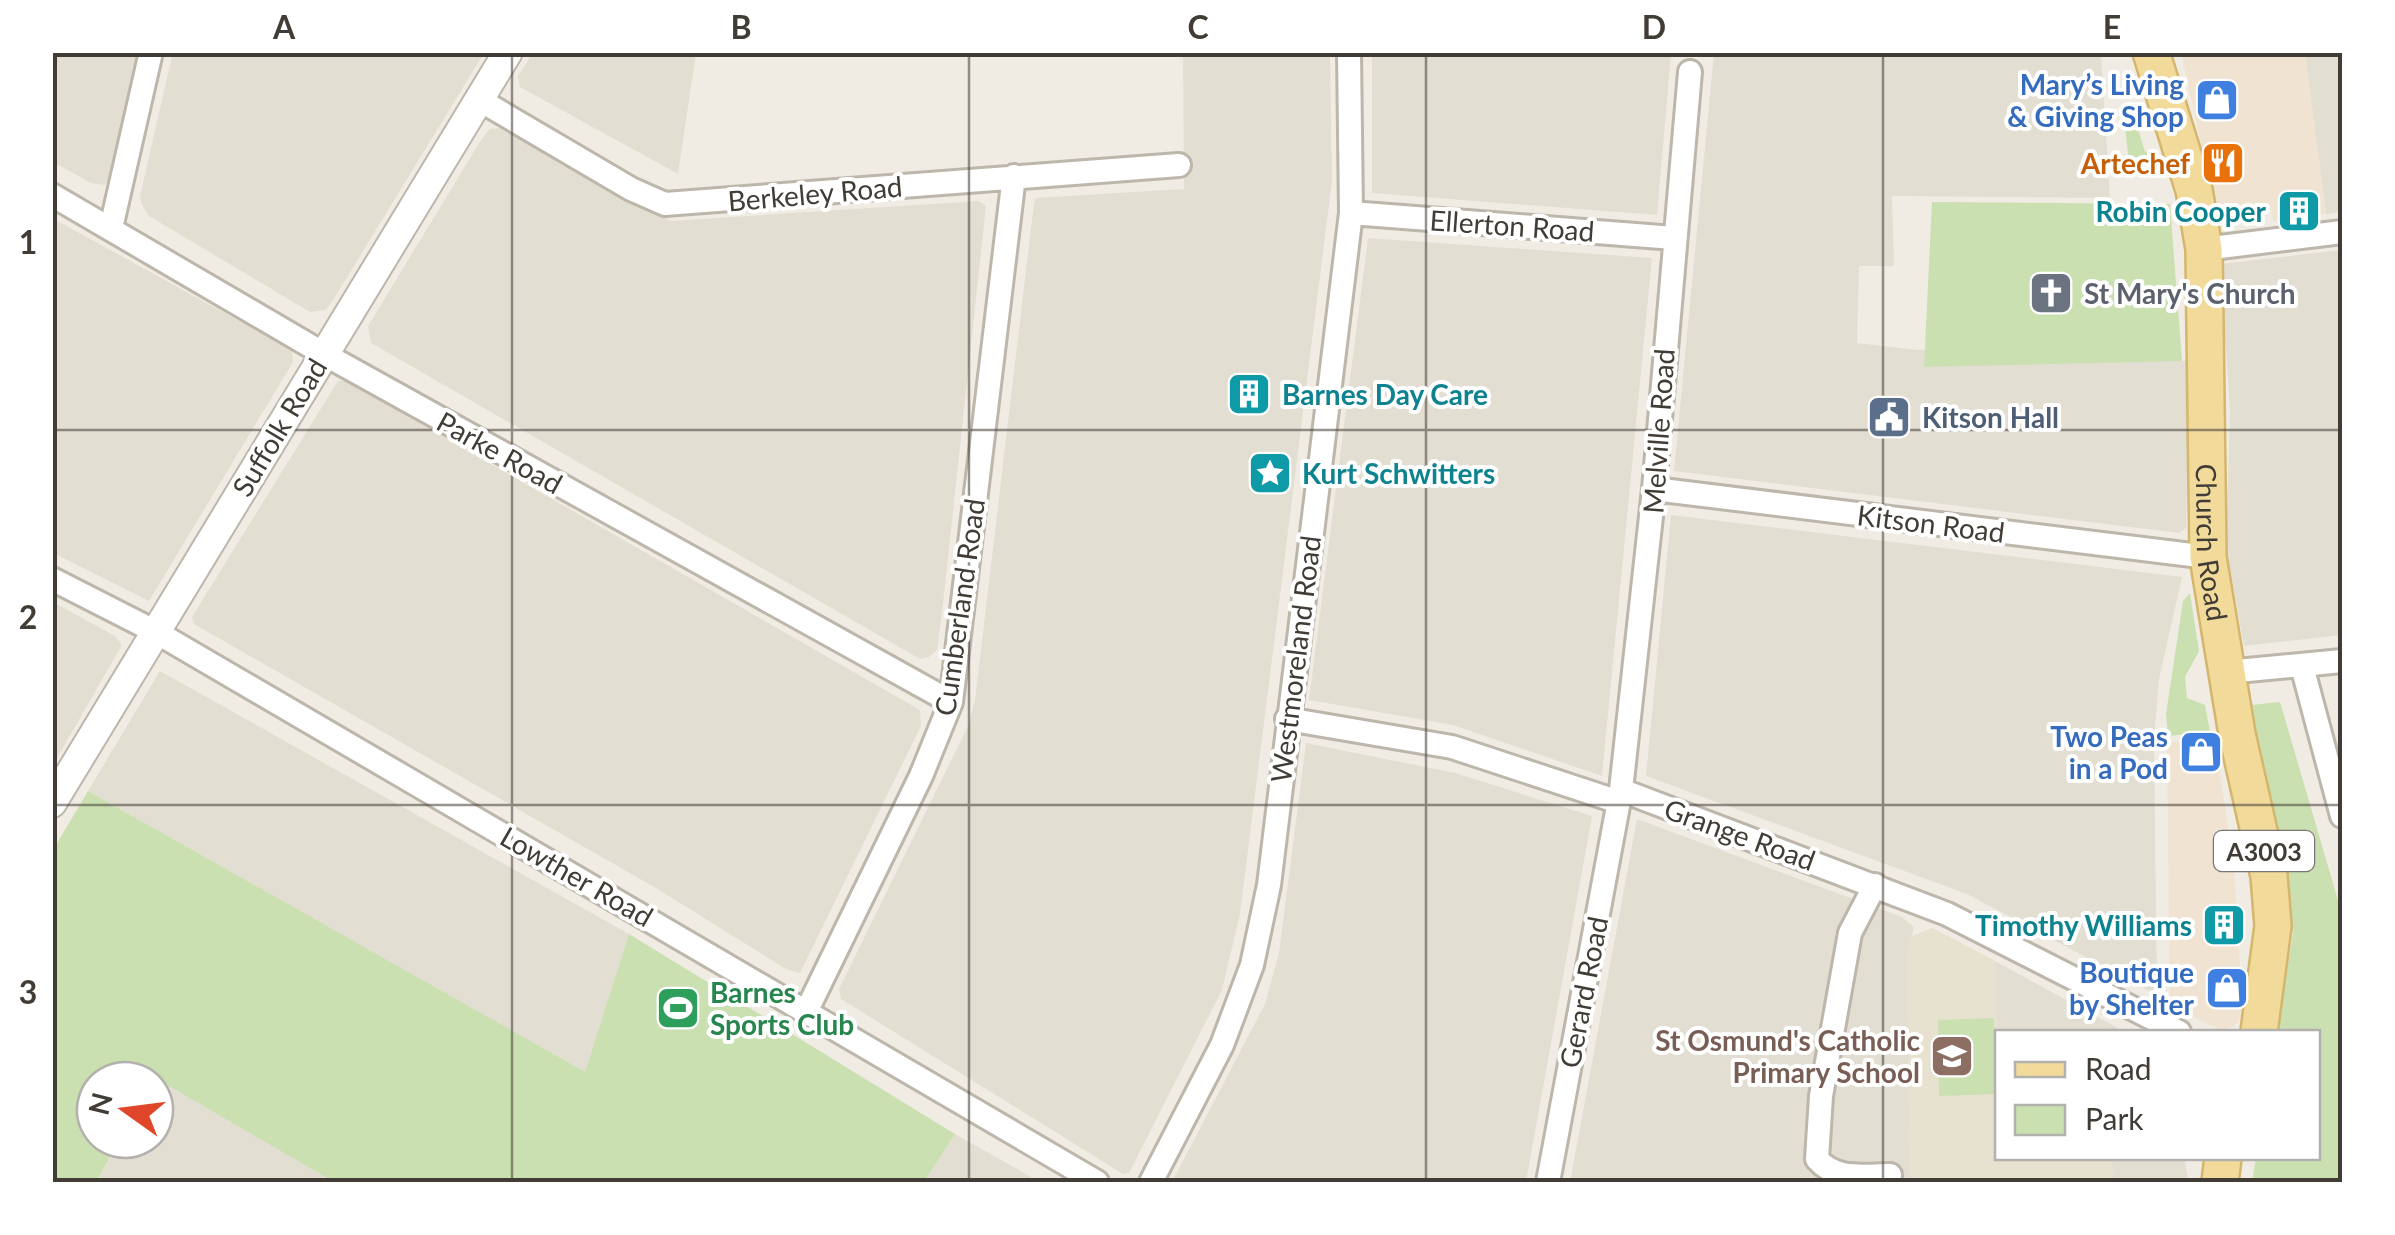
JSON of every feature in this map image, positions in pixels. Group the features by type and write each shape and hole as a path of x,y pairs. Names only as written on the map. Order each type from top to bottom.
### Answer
{"main road":[{"name":"Church Road","path":"2151,52 2194,190 2204,249 2208,556 2227,672 2269,876 2273,926 2259,1030"}],"street":[{"path":"111,228 151,52"},
{"name":"Suffolk Road","path":"52,804 508,52"},
{"name":"Westmoreland Road","path":"1151,1182 1222,1045 1252,966 1269,885 1351,213 1349,52"},
{"name":"Melville Road","path":"1620,796 1654,489 1690,72"},
{"name":"Berkeley Road","path":"478,98 631,189 665,204 1179,166"},
{"name":"Cumberland Road","path":"807,1010 921,776 951,702 1014,176"},
{"name":"Parke Road","path":"52,195 324,354 951,702"},
{"name":"Ellerton Road","path":"1351,213 1674,238"},
{"path":"2204,249 2342,232"},
{"name":"Kitson Road","path":"1654,489 2208,556"},
{"name":"Lowther Road","path":"52,578 156,632 1097,1182"},
{"path":"2227,672 2342,662"},
{"path":"2302,666 2342,816"},
{"name":"Grange Road","path":"1287,719 1452,747 1620,796 1876,885 1947,914 2175,1030"},
{"name":"Gerard Road","path":"1548,1182 1620,796"},
{"path":"1876,885 1850,933 1821,1096 1818,1160 1828,1171 1842,1176 1890,1175"}],"shaded area":[{"path":"173,52 484,53 335,297 326,310 310,312 149,216 142,205 140,196"},
{"path":"52,53 141,53 113,176 105,185 91,183 53,162"},
{"path":"533,53 696,53 678,174 520,87 518,76"},
{"path":"1183,53 1330,53 1332,181 1240,914 1222,990 1129,1173 1123,1174 841,999 839,989 968,726 975,700 1034,203 1036,198 1184,189"},
{"path":"1372,53 1690,53 1671,54 1657,215 1372,193"},
{"path":"1714,53 2101,53 2110,198 1892,196 1894,266 1859,266 1857,343 1918,350 1988,349 2070,358 2189,361 2186,528 2179,533 1674,471"},
{"path":"2181,53 2305,53 2326,214 2273,221 2271,207 2217,216"},
{"path":"2305,53 2342,53 2342,212 2326,214"},
{"path":"500,128 671,221 979,201 986,206 943,604 937,650 929,657 920,659 371,343 368,326 481,140 490,129"},
{"path":"52,218 292,350 293,362 149,601 53,553"},
{"path":"1368,238 1652,258 1602,776 1453,725 1309,700"},
{"path":"2342,250 2342,635 2244,646 2226,546 2230,410 2220,264"},
{"path":"338,381 346,381 920,710 921,726 800,973 786,969 656,888 194,624 192,617"},
{"path":"1671,515 2182,577 2159,679 2154,739 2157,995 1967,894 1646,776"},
{"path":"53,602 115,636 122,645 53,765"},
{"path":"160,671 629,934 585,1073 88,791"},
{"path":"2215,740 2234,866 2243,1015 2233,1027 2220,1030 2170,1005 2167,742"},
{"path":"1306,743 1455,773 1592,816 1526,1182 1172,1182 1265,1004 1279,953"},
{"path":"1637,819 1902,917 1914,927 1907,958 1910,1182 1570,1182"},
{"name":"St Osmund's Catholic Primary School","path":"1933,928 1995,961 1995,1160 2110,1160 2114,1182 1910,1182 1907,958 1912,936"},
{"path":"1995,961 2121,1030 1995,1030"},
{"path":"175,1089 334,1182 96,1182 109,1160 175,1160"},
{"path":"955,1134 1040,1182 924,1182"},
{"path":"2110,1160 2184,1160 2189,1182 2114,1182"}],"green space":[{"path":"2134,108 2144,126 2138,129 2145,152 2152,150 2160,174 2156,176 2129,162 2125,127"},
{"path":"1932,202 2170,204 2182,361 1924,367"},
{"path":"2190,593 2199,651 2185,677 2187,698 2205,705 2210,732 2168,736 2166,714 2183,601"},
{"path":"2280,702 2342,914 2342,1182 2252,1182 2256,1160 2320,1160 2320,1030 2277,1030 2293,933 2286,865 2251,705"},
{"path":"88,791 585,1072 629,934 955,1134 924,1182 334,1182 175,1089 175,1060 75,1060 75,1160 109,1160 96,1182 53,1182 53,850"},
{"path":"1994,1018 1995,1094 1939,1096 1938,1020"}],"place":[{"name":"Mary’s Living & Giving Shop","path":"2217,100"},
{"name":"Artechef","path":"2223,163"},
{"name":"Robin Cooper","path":"2299,211"},
{"name":"St Mary's Church","path":"2051,293"},
{"name":"Barnes Day Care","path":"1249,394"},
{"name":"Kitson Hall","path":"1889,417"},
{"name":"Kurt Schwitters","path":"1270,473"},
{"name":"Two Peas in a Pod","path":"2201,752"},
{"name":"Timothy Williams","path":"2224,925"},
{"name":"Boutique by Shelter","path":"2227,988"},
{"name":"Barnes Sports Club","path":"678,1008"},
{"name":"St Osmund's Catholic Primary School","path":"1952,1056"}]}
